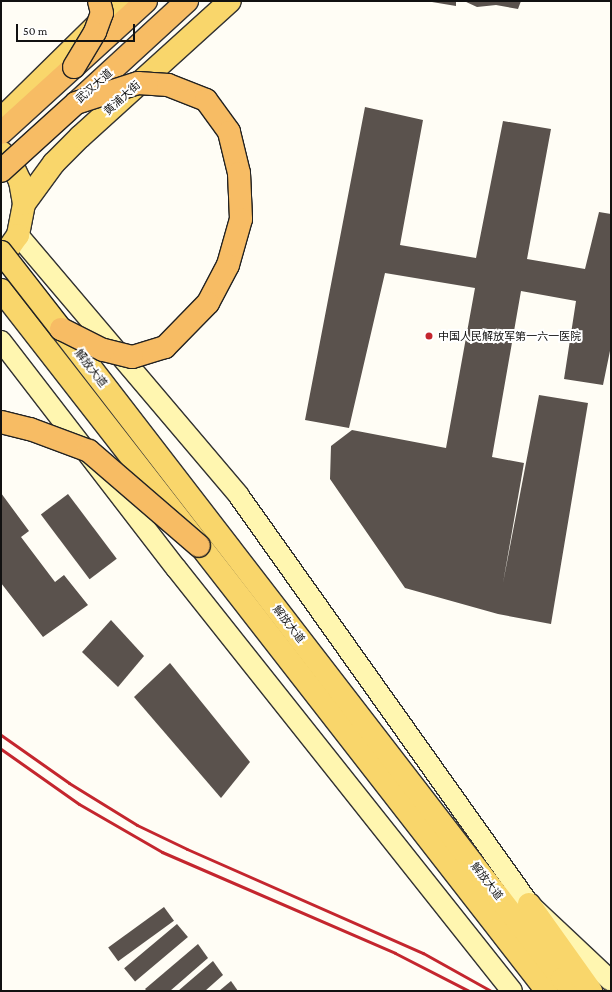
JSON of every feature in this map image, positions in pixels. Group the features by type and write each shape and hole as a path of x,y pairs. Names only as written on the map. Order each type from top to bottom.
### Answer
{"highway":[{"path":"74,67 95,32 102,13 99,1"},
{"path":"1,133 146,1"},
{"name":"武汉大道","path":"1,171 187,1"},
{"path":"61,329 103,350 132,357 165,347 208,303 228,265 241,219 239,173 229,132 206,100 168,85 138,83 76,103"},
{"path":"1,422 30,429 89,451 199,546"}],"main road":[{"path":"1,118 121,1"},
{"name":"黄浦大街","path":"24,204 54,163 80,137 230,1"},
{"path":"1,152 10,160 20,181 24,204 18,235 1,259"},
{"name":"解放大道","path":"18,235 239,496 529,904 611,981"},
{"name":"解放大道","path":"1,252 61,329 558,988"},
{"path":"1,290 199,546 558,988"},
{"path":"1,341 176,568 512,991"},
{"path":"529,904 591,991"}],"building":[{"path":"456,1 456,6 432,2"},
{"path":"464,1 521,1 518,9 496,5 477,7"},
{"path":"365,107 423,120 400,245 476,258 503,121 551,129 527,259 585,269 599,212 611,214 611,346 603,385 564,379 576,301 521,291 492,457 524,463 503,583 539,395 588,403 551,624 498,614 405,588 330,479 331,446 352,430 446,448 475,288 385,273 349,428 305,420"},
{"path":"1,493 29,531 21,537 55,582 64,575 88,605 43,637 1,583"},
{"path":"68,494 117,559 90,579 41,514"},
{"path":"111,620 144,656 118,687 82,652"},
{"path":"170,663 250,762 221,798 134,697"},
{"path":"164,907 174,921 118,961 108,948"},
{"path":"177,924 188,937 135,981 124,968"},
{"path":"198,944 208,958 170,991 147,991 145,989"},
{"path":"213,961 223,975 205,991 178,991"},
{"path":"231,981 238,991 219,991"}],"railway":[{"path":"1,735 69,783 137,825 187,849 423,953 491,991"},
{"path":"1,749 79,804 162,852 395,953 469,991"}],"place":[{"name":"中国人民解放军第一六一医院","path":"429,336"}]}
